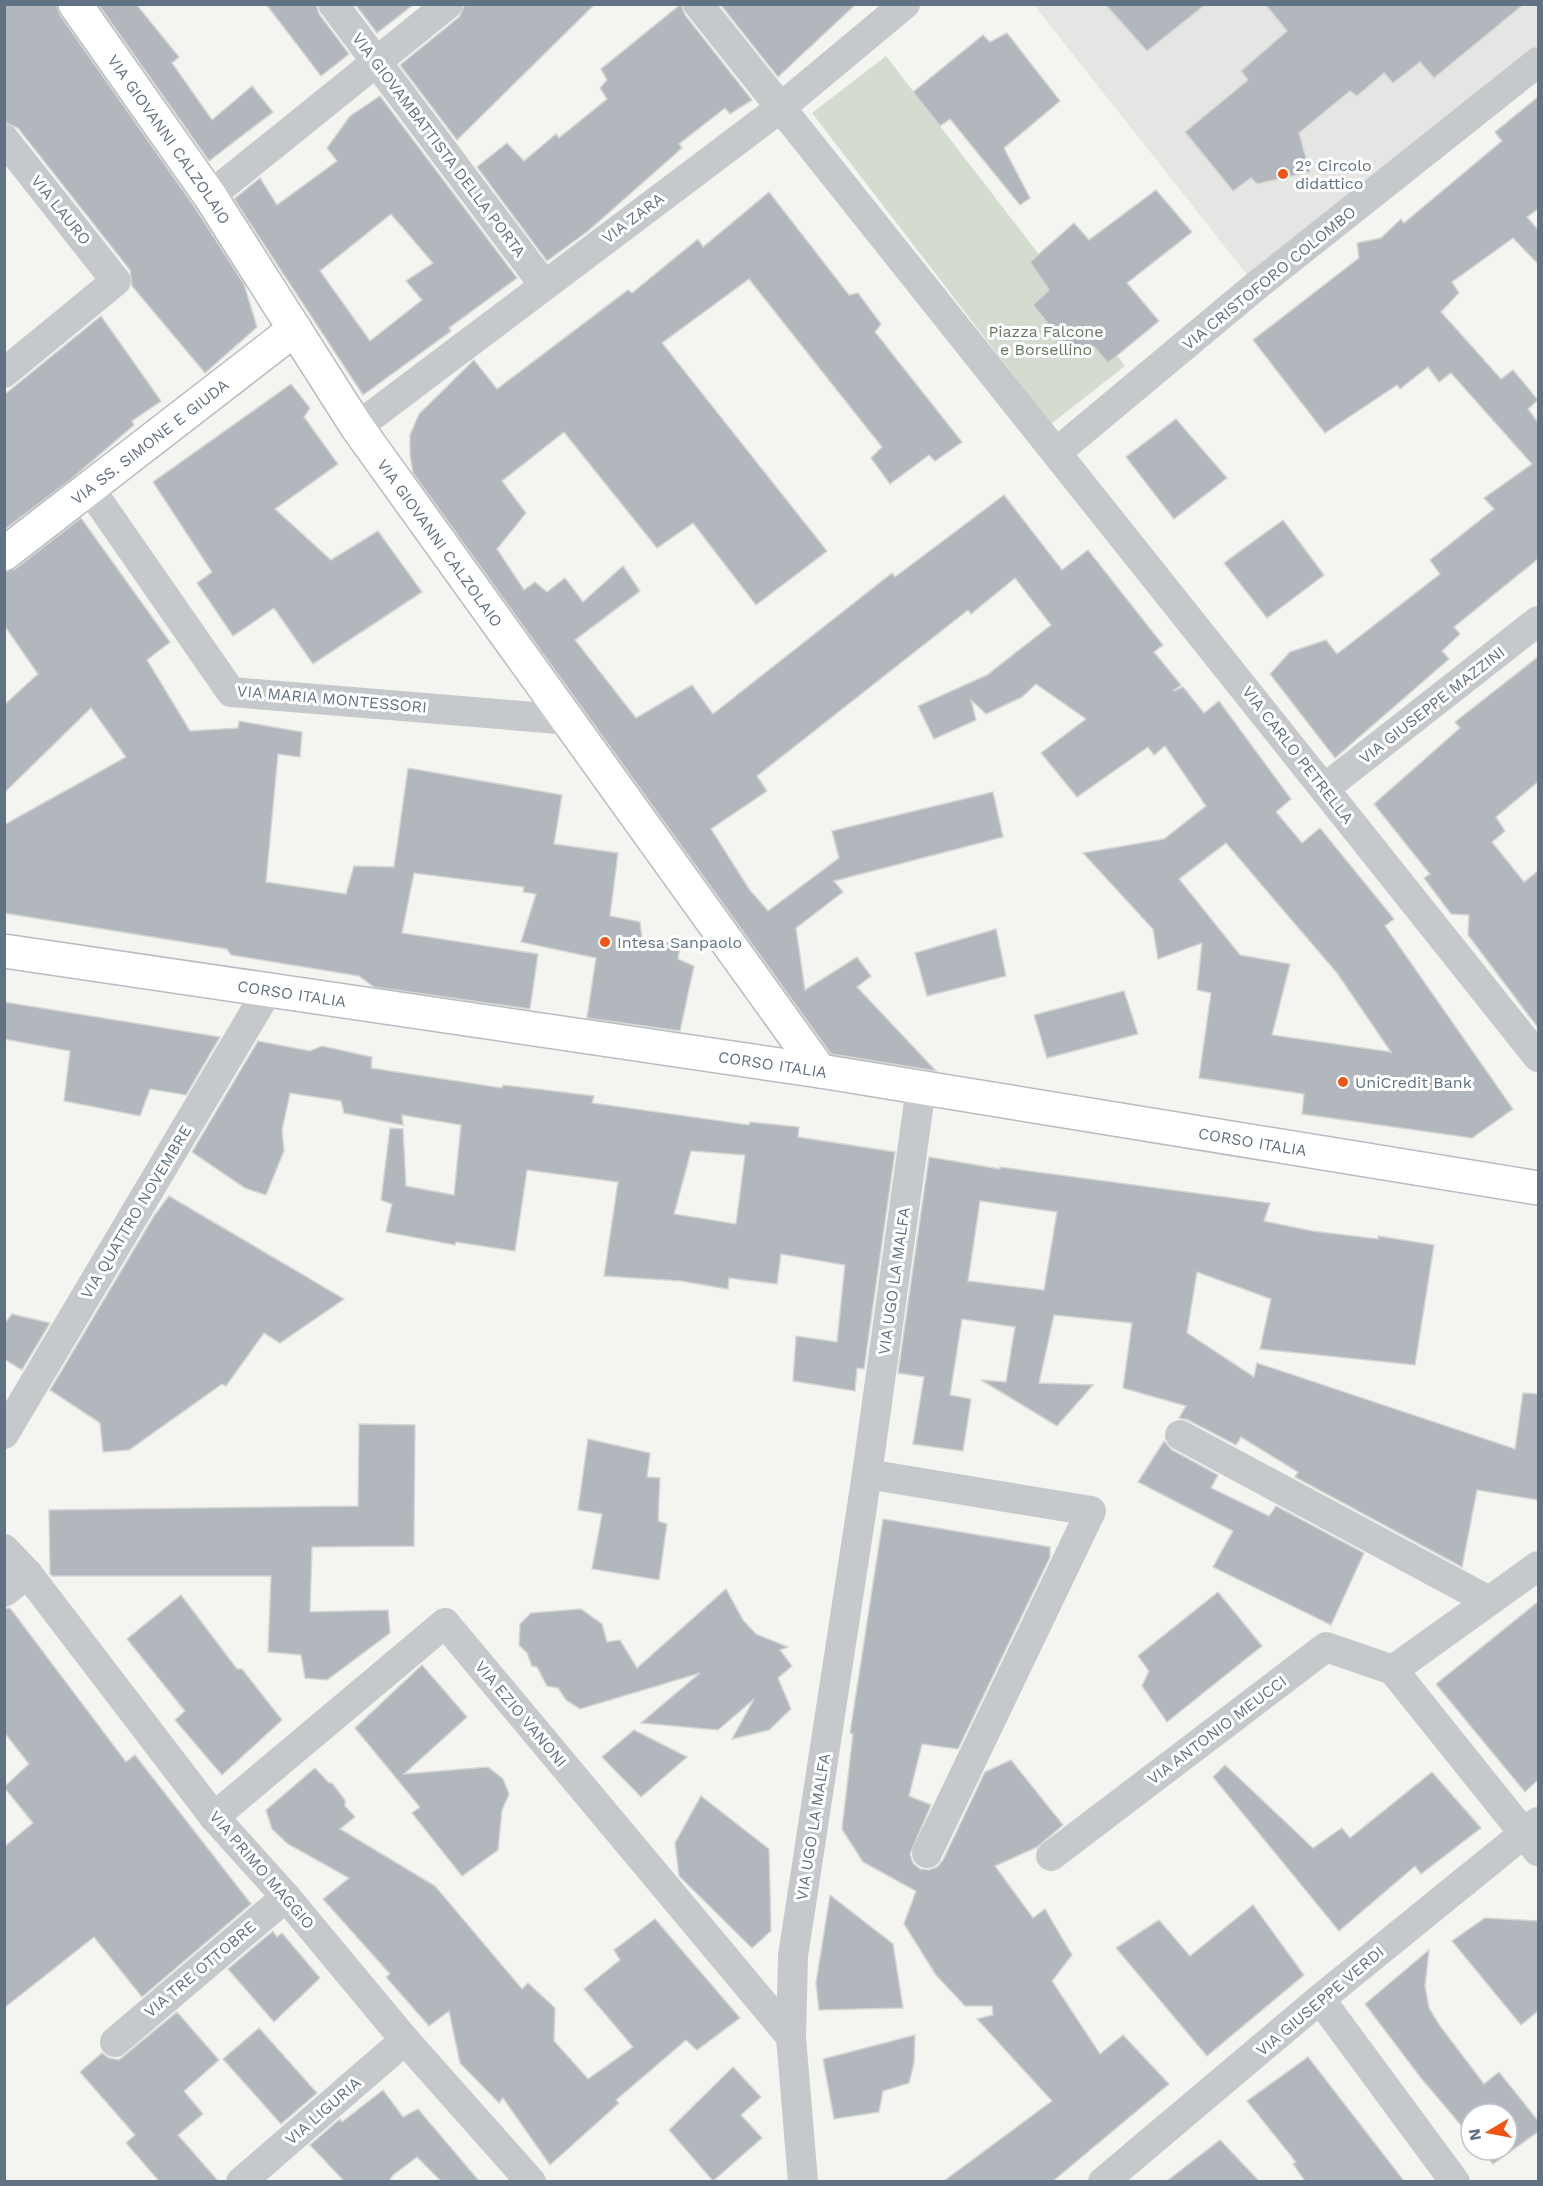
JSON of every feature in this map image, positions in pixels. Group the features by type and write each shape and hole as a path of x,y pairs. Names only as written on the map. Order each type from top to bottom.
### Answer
{"main road":[{"name":"VIA GIOVANNI CALZOLAIO","path":"75,4 210,196 357,427 570,720 820,1071"},
{"name":"VIA SS. SIMONE E GIUDA","path":"4,554 295,329"},
{"name":"CORSO ITALIA","path":"4,951 820,1071 1539,1188"}],"street":[{"name":"VIA GIOVAMBATTISTA DELLA PORTA","path":"333,4 544,285"},
{"path":"210,196 448,4"},
{"path":"698,4 779,109"},
{"name":"VIA ZARA","path":"357,427 779,109 905,4"},
{"name":"VIA CRISTOFORO COLOMBO","path":"1057,452 1256,286 1539,62"},
{"name":"VIA CARLO PETRELLA","path":"779,109 1057,452 1539,1057"},
{"name":"VIA LAURO","path":"4,139 116,281 4,373"},
{"name":"VIA MARIA MONTESSORI","path":"90,489 231,692 570,720"},
{"name":"VIA GIUSEPPE MAZZINI","path":"1325,789 1539,621"},
{"name":"VIA QUATTRO NOVEMBRE","path":"4,1434 268,990"},
{"name":"VIA UGO LA MALFA","path":"803,2181 791,2037 793,1956 867,1474 921,1088"},
{"path":"1180,1435 1489,1601"},
{"path":"867,1474 1091,1511 927,1853"},
{"name":"VIA PRIMO MAGGIO","path":"4,1549 16,1583 214,1817 286,1897 405,2040 531,2181"},
{"path":"1534,1835 1393,1670 1539,1566"},
{"name":"VIA EZIO VANONI","path":"214,1817 445,1623 791,2037"},
{"name":"VIA ANTONIO MEUCCI","path":"1051,1856 1326,1647 1393,1670"},
{"name":"VIA GIUSEPPE VERDI","path":"1103,2181 1320,1999 1534,1835"},
{"name":"VIA TRE OTTOBRE","path":"115,2042 286,1897"},
{"path":"1320,1999 1455,2181"},
{"name":"VIA LIGURIA","path":"241,2181 405,2040"}],"shaded area":[{"name":"2° Circolo didattico","path":"1034,5 1538,5 1538,62 1256,286"}],"green space":[{"name":"Piazza Falcone e Borsellino","path":"886,56 1125,366 1051,424 812,113"}],"building":[{"path":"4,4 56,4 60,15 194,206 244,284 257,327 205,373 132,286 130,270 18,128 4,122"},
{"path":"98,4 136,4 179,57 172,63 212,120 252,86 273,112 209,161"},
{"path":"266,4 316,4 319,14 349,54 321,76"},
{"path":"355,4 414,4 377,33"},
{"path":"465,4 595,4 457,140 400,65 459,17"},
{"path":"681,4 685,15 752,100 730,114 725,108 679,144 682,148 588,231 547,261 477,167 507,143 524,161 556,134 559,138 607,99 600,88 607,80 601,69"},
{"path":"720,4 856,4 778,77"},
{"path":"1105,4 1206,4 1147,51"},
{"path":"1265,4 1524,4 1434,78 1420,62 1393,83 1384,73 1357,96 1350,91 1299,133 1310,172 1257,184 1251,178 1233,191 1185,132 1248,80 1241,71 1287,31"},
{"path":"1007,33 1060,101 1004,148 1030,198 1020,205 950,119 940,126 913,92 983,35 990,42"},
{"path":"380,96 517,278 449,328 451,331 363,395 234,199 260,178 277,205 337,161 327,148 350,116","holes":["391,214 433,263 406,281 422,300 370,341 320,271"]},
{"path":"1539,96 1539,208 1527,217 1539,231 1539,265 1513,238 1452,282 1459,293 1441,312 1501,379 1513,370 1538,400 1528,409 1539,424 1539,558 1454,627 1460,634 1442,651 1449,659 1335,758 1270,674 1290,652 1326,640 1337,654 1440,574 1430,560 1494,509 1484,498 1532,464 1451,373 1439,382 1428,367 1400,389 1397,385 1325,433 1253,340 1359,258 1357,243 1381,238 1401,219 1404,223 1502,141 1495,132"},
{"path":"1156,190 1192,232 1127,283 1159,321 1108,363 1094,347 1076,358 1033,305 1049,290 1030,262 1074,223 1089,240"},
{"path":"769,192 849,295 858,293 881,324 875,332 962,442 935,461 929,455 890,484 871,458 882,447 749,279 662,343 827,551 756,605 693,523 657,548 564,432 502,481 526,513 497,549 524,590 535,582 547,592 565,578 583,602 623,566 640,591 575,640 636,718 692,685 713,714 892,573 895,577 1004,495 1062,570 1088,550 1163,645 1154,652 1181,685 1173,691 1183,687 1204,713 1219,701 1291,799 1276,812 1302,843 1320,828 1394,919 1385,926 1513,1109 1472,1138 1302,1114 1304,1094 1199,1078 1211,993 1197,990 1202,943 1158,959 1153,929 1083,853 1164,839 1206,806 1165,746 1154,755 1148,747 1077,797 1041,753 1086,719 1036,684 1022,697 986,714 971,700 976,720 934,739 918,706 987,675 1051,625 1015,578 971,614 968,610 757,776 767,791 711,829 749,889 768,911 839,858 832,831 993,792 1003,837 834,881 843,892 796,928 805,990 857,957 871,976 857,987 936,1071 831,1054 413,473 410,455 410,435 419,414 474,360 497,389 628,290 632,293 698,239 703,247","holes":["1226,843 1337,973 1391,1052 1272,1035 1290,964 1240,955 1179,879"]},
{"path":"101,316 161,401 132,421 134,425 70,480 4,530 4,395"},
{"path":"291,384 310,408 304,417 338,464 275,509 331,560 378,531 422,592 313,664 274,608 233,636 197,583 212,572 153,482"},
{"path":"1176,419 1227,478 1174,519 1126,457"},
{"path":"81,518 170,642 147,660 190,731 238,728 239,721 302,732 300,757 278,754 266,882 346,894 354,866 394,867 408,768 562,795 554,844 618,853 610,916 640,922 642,938 680,945 678,959 694,966 680,1031 587,1018 596,958 521,942 536,894 523,892 524,887 414,873 402,933 538,954 530,1009 374,987 359,976 231,955 227,949 4,913 4,825 126,757 91,708 4,793 4,705 38,674 4,625 4,572 15,569"},
{"path":"1283,520 1324,575 1267,618 1224,563"},
{"path":"1539,656 1539,781 1496,817 1505,831 1492,842 1524,882 1539,870 1539,1029 1468,935 1469,915 1451,914 1424,878 1430,874 1374,804 1460,728 1455,722"},
{"path":"996,929 1006,976 927,996 915,953"},
{"path":"1124,991 1138,1034 1047,1058 1034,1015"},
{"path":"4,1002 220,1037 186,1095 150,1089 140,1116 64,1101 70,1051 4,1039"},
{"path":"258,1041 310,1051 322,1046 372,1057 371,1068 502,1088 503,1085 594,1096 592,1103 749,1125 750,1122 799,1127 798,1137 895,1152 864,1369 857,1368 855,1391 793,1381 796,1336 837,1342 845,1265 781,1254 777,1284 729,1278 728,1289 681,1281 604,1276 618,1182 527,1170 515,1251 456,1242 455,1245 386,1232 392,1204 381,1200 390,1128 403,1129 406,1186 454,1195 461,1125 402,1115 403,1125 344,1113 341,1101 290,1093 282,1130 284,1151 266,1195 245,1188 192,1152","holes":["691,1151 745,1155 736,1224 674,1214"]},
{"path":"929,1157 1000,1169 1000,1167 1270,1203 1264,1221 1312,1231 1378,1239 1378,1236 1434,1245 1415,1365 1260,1349 1271,1299 1197,1272 1187,1333 1254,1377 1257,1363 1515,1449 1523,1393 1539,1394 1539,1500 1477,1490 1462,1567 1295,1477 1298,1472 1241,1437 1236,1445 1188,1420 1179,1418 1186,1406 1123,1388 1132,1323 1054,1315 1039,1383 1093,1385 1057,1426 981,1380 1006,1382 1015,1327 962,1319 950,1395 971,1399 963,1451 913,1444 924,1377 898,1373","holes":["980,1201 1057,1212 1044,1290 968,1281"]},
{"path":"169,1196 344,1299 280,1343 264,1333 226,1386 222,1384 129,1450 103,1452 100,1423 50,1390 154,1216"},
{"path":"12,1314 50,1323 22,1370 4,1359 4,1324"},
{"path":"359,1424 415,1425 414,1546 312,1547 310,1612 388,1610 390,1633 327,1680 305,1678 301,1655 268,1652 271,1576 52,1576 50,1574 49,1510 358,1506"},
{"path":"588,1439 650,1453 647,1477 660,1478 658,1521 667,1524 659,1580 592,1569 602,1514 578,1510"},
{"path":"1164,1441 1172,1450 1218,1475 1211,1488 1269,1516 1276,1506 1364,1553 1331,1625 1213,1567 1233,1531 1138,1482"},
{"path":"883,1519 1050,1547 1050,1557 958,1749 922,1744 909,1796 931,1805 910,1854 913,1863 920,1869 929,1870 937,1867 943,1860 985,1772 1011,1760 1063,1825 1037,1847 995,1866 1033,1918 1045,1909 1072,1955 1052,1981 1100,2054 1123,2035 1169,2084 1053,2181 944,2181 1052,2101 977,2019 993,2015 992,2006 965,2006 936,1975 904,1924 916,1891 863,1862 842,1829 853,1734 850,1733"},
{"path":"726,1589 743,1620 756,1634 788,1647 780,1650 792,1666 778,1678 791,1709 769,1730 732,1739 754,1699 718,1730 641,1723 700,1673 580,1709 566,1700 558,1688 547,1686 537,1667 532,1666 527,1653 519,1645 520,1624 531,1613 581,1609 602,1624 607,1642 620,1640 637,1668"},
{"path":"1218,1592 1262,1646 1167,1722 1142,1686 1149,1671 1138,1656"},
{"path":"181,1595 237,1669 242,1669 282,1720 222,1775 175,1720 185,1711 127,1639"},
{"path":"1539,1601 1539,1779 1525,1792 1436,1684"},
{"path":"10,1608 126,1762 135,1755 251,1904 142,1997 94,1937 4,2008 4,1847 33,1823 4,1787 29,1764 4,1732 4,1609"},
{"path":"422,1665 467,1717 404,1774 488,1767 503,1779 509,1794 502,1810 498,1850 462,1876 412,1813 420,1807 355,1728"},
{"path":"634,1730 687,1757 641,1797 602,1757"},
{"path":"1225,1765 1313,1848 1342,1828 1350,1838 1432,1772 1481,1828 1421,1874 1415,1866 1339,1931 1213,1777"},
{"path":"315,1768 329,1783 332,1783 345,1800 345,1806 355,1817 340,1829 435,1886 522,1989 528,1983 555,2008 554,2041 588,2079 633,2047 584,1989 620,1960 614,1950 655,1919 740,2018 697,2050 686,2040 616,2100 619,2103 550,2165 503,2098 499,2103 460,2063 449,2011 429,2026 386,1977 390,1974 323,1899 349,1878 288,1844 272,1829 266,1810"},
{"path":"701,1796 769,1849 771,1931 752,1948 679,1876 675,1843"},
{"path":"830,1895 893,1944 903,2008 819,2010 816,1983"},
{"path":"1253,1905 1304,1975 1207,2056 1116,1948 1159,1920 1190,1956"},
{"path":"1485,1918 1539,1921 1539,2010 1521,2025 1452,1941"},
{"path":"273,1931 277,1937 282,1933 320,1978 274,2022 228,1969"},
{"path":"1429,1950 1425,1986 1429,2008 1484,2084 1499,2072 1539,2122 1539,2131 1519,2145 1519,2102 1459,2102 1459,2123 1421,2078 1365,2004"},
{"path":"177,2012 219,2060 184,2091 203,2114 178,2135 218,2181 159,2181 126,2143 135,2135 80,2072 102,2053 109,2058 119,2060"},
{"path":"259,2028 317,2093 281,2124 223,2059"},
{"path":"915,2035 914,2063 909,2083 883,2091 879,2112 834,2119 823,2059"},
{"path":"1308,2057 1404,2181 1305,2181 1293,2164 1296,2162 1247,2101"},
{"path":"733,2067 761,2097 741,2115 762,2138 713,2181 669,2130"},
{"path":"383,2090 403,2117 418,2109 479,2181 441,2181 417,2157 393,2175 389,2181 344,2181 310,2145 340,2119 342,2122"},
{"path":"1220,2140 1259,2181 1167,2181"}],"place":[{"name":"2° Circolo didattico","path":"1283,174"},
{"name":"Intesa Sanpaolo","path":"605,942"},
{"name":"UniCredit Bank","path":"1343,1082"}]}
